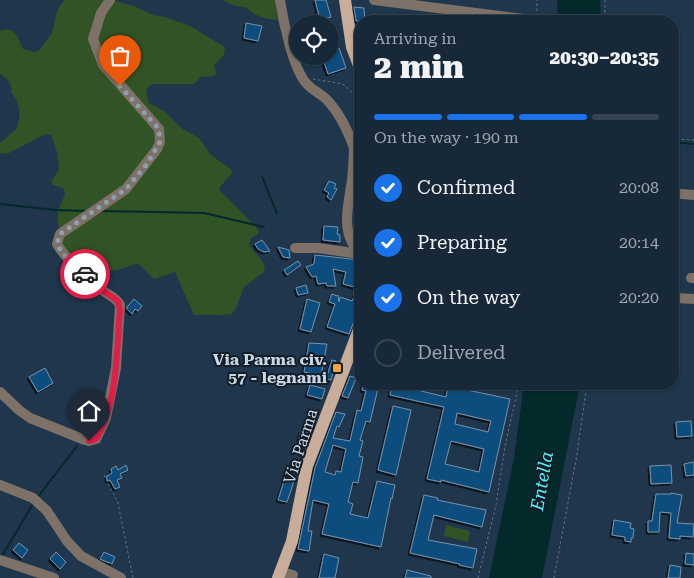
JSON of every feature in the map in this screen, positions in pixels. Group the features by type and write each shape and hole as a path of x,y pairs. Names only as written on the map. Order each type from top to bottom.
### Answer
{"main road":[{"path":"345,0 354,52"},
{"name":"Via Parma","path":"284,575 295,531 307,466 354,343"}],"street":[{"path":"0,392 30,418 84,440 96,439 106,418 116,368 120,305 114,297 102,290 63,254 57,244 60,234 126,189 147,164 160,142 159,129 103,64 93,39 101,13 110,0"},
{"path":"280,0 285,26 299,74 307,85 327,100 351,138 354,148 347,218 350,238 354,246"},
{"path":"374,0 492,15"},
{"path":"680,194 694,195"},
{"path":"295,248 318,248 354,253"},
{"path":"679,298 694,299"},
{"path":"0,485 33,498 47,511 67,541 81,556 121,578"},
{"path":"0,560 54,578"}],"path":[{"path":"537,0 537,15"},
{"path":"605,0 605,15"},
{"path":"312,79 344,84 354,94"},
{"path":"679,139 694,140"},
{"path":"478,578 496,505 505,446 518,390"},
{"path":"554,578 576,460 586,390"},
{"path":"104,475 118,502 133,578"}],"green space":[{"path":"65,0 112,0 134,6 153,15 165,17 190,26 225,47 224,55 214,65 216,73 214,76 201,77 194,84 153,84 146,91 149,103 164,111 181,128 199,138 211,155 231,169 232,173 220,187 220,191 259,232 251,238 249,245 262,261 265,268 264,272 244,287 232,314 194,315 175,272 154,279 139,264 102,272 93,276 63,247 58,222 58,211 65,194 63,188 53,185 51,182 59,169 57,152 51,135 46,134 7,154 0,153 0,143 16,129 19,114 18,105 11,92 10,83 0,74 0,31 13,31 23,49 35,52 40,50 52,33 58,10"},
{"path":"222,0 275,0 278,20 267,19 254,14 245,7 236,6"},
{"path":"446,525 470,531 468,542 444,536"}],"water":[{"path":"557,0 600,0 601,15 558,15"},
{"name":"Entella","path":"523,390 579,390 542,578 489,578 514,458"}],"building":[{"path":"315,0 326,0 330,15 319,15"},
{"path":"354,7 364,8 365,15 355,15"},
{"path":"246,23 262,26 258,41 244,38"},
{"path":"339,48 346,68 328,74 325,65 339,65"},
{"path":"329,181 336,184 334,188 337,189 331,200 327,197 329,193 324,190"},
{"path":"324,226 338,227 337,234 340,235 340,242 323,240"},
{"path":"262,240 270,251 264,252 258,249 255,244"},
{"path":"278,247 289,250 290,258 283,257"},
{"path":"315,255 354,259 354,287 343,284 346,272 333,269 336,286 327,286 326,283 318,284 316,276 312,277 306,267 314,264"},
{"path":"298,261 301,265 287,275 284,270"},
{"path":"306,285 308,293 298,295 296,288"},
{"path":"332,294 338,295 339,302 340,297 352,301 354,297 354,321 349,334 327,327 335,304 329,302"},
{"path":"134,299 142,306 138,311 135,309 132,314 127,307"},
{"path":"307,299 320,303 311,332 300,329"},
{"path":"309,343 327,344 321,376 304,372"},
{"path":"332,360 336,361 331,380 326,379"},
{"path":"45,368 53,383 38,392 29,377"},
{"path":"350,376 354,377 354,383 348,398 342,396"},
{"path":"310,385 325,389 322,399 307,395"},
{"path":"362,390 378,390 370,422 366,421 360,440 363,441 359,456 363,457 358,483 353,482 348,502 353,504 350,514 368,518 377,481 395,485 381,547 322,534 329,504 313,500 308,531 312,531 309,551 298,549 315,468 336,412 345,414 339,427 337,426 333,438 350,441 357,410 361,411 366,391","holes":["333,445 346,449 341,472 336,471 335,475 325,472"]},
{"path":"391,390 417,390 446,397 447,390 467,390 510,399 489,492 441,480 441,482 427,479 444,407 390,395","holes":["457,413 491,421 488,432 455,424","451,441 484,449 479,472 445,464"]},
{"path":"393,406 411,410 396,475 378,470"},
{"path":"311,409 319,411 315,421 308,419"},
{"path":"691,421 692,436 677,437 676,422"},
{"path":"301,430 310,433 308,442 299,439"},
{"path":"694,462 694,475 686,476 684,464"},
{"path":"126,465 128,470 120,474 122,478 117,480 120,487 115,489 106,477 112,473 111,469 116,466 118,470"},
{"path":"671,465 672,483 651,484 650,466"},
{"path":"285,478 294,481 287,502 278,500"},
{"path":"671,493 682,495 677,523 694,524 693,537 680,536 680,539 669,538 671,513 660,512 659,532 648,532 648,521 652,521 656,494"},
{"path":"424,495 438,498 437,500 486,510 482,527 434,515 428,540 477,549 473,568 410,553"},
{"path":"614,520 631,523 630,528 634,529 631,542 625,541 625,537 612,535"},
{"path":"19,543 28,550 22,558 13,550"},
{"path":"56,552 66,562 60,569 50,559"},
{"path":"104,552 115,557 112,564 100,559"},
{"path":"686,553 694,554 694,565 685,564"},
{"path":"324,554 339,558 335,578 319,578"},
{"path":"670,565 681,567 680,578 668,578"},
{"path":"407,570 431,576 431,578 405,578"}],"waterway":[{"path":"679,143 694,144"},
{"path":"262,176 277,214"},
{"path":"0,204 55,210 87,211"},
{"path":"102,211 204,213 264,227"},
{"path":"37,498 77,446"},
{"path":"2,556 33,504"}],"way so far":[{"path":"85,274 63,254 57,244 60,234 126,189 147,164 160,142 159,129 120,86"}],"place":[{"name":"Via Parma civ. 57 - legnami","path":"337,368"}],"route":[{"path":"85,274 102,290 114,297 120,305 118,356 106,418 96,439 89,441"}]}
